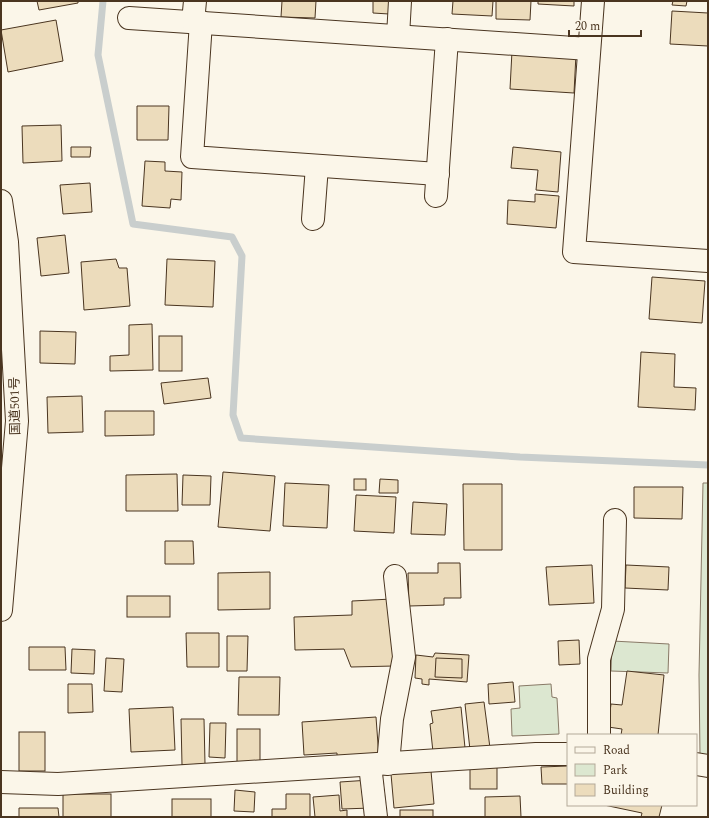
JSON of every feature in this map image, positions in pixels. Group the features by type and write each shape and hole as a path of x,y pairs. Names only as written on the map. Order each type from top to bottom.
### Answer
{"main road":[{"path":"398,36 400,1"},
{"path":"593,1 574,252 708,261"},
{"path":"196,15 192,157 438,174"},
{"path":"129,18 196,15 398,36 589,49"},
{"path":"436,196 447,39"},
{"path":"313,219 317,166"},
{"name":"国道501号","path":"1,201 7,242 17,421 1,610"},
{"path":"599,734 599,659 613,609 615,520"},
{"path":"376,817 379,764 392,719 404,657 395,576"},
{"path":"1,782 58,784 536,754 567,754"},
{"path":"697,764 708,766"}],"green space":[{"path":"703,483 708,483 708,756 700,755 699,675"},
{"path":"612,641 669,644 668,673 611,671"},
{"path":"551,684 552,697 557,698 559,734 512,736 511,709 520,708 519,686"}],"building":[{"path":"37,1 78,1 78,3 39,10"},
{"path":"282,1 316,1 315,18 281,17"},
{"path":"373,1 390,1 389,14 373,13"},
{"path":"453,1 493,1 492,16 452,14"},
{"path":"496,1 531,1 530,20 496,19"},
{"path":"538,1 574,1 574,6 538,4"},
{"path":"673,1 687,1 686,6 672,5"},
{"path":"672,11 708,13 708,46 670,44"},
{"path":"56,20 63,61 8,72 1,30"},
{"path":"512,51 576,54 574,93 510,89"},
{"path":"137,106 169,106 168,140 137,140"},
{"path":"61,125 62,161 23,163 22,126"},
{"path":"71,147 91,147 90,157 71,157"},
{"path":"513,147 561,152 558,192 536,190 538,170 511,168"},
{"path":"145,161 165,162 165,171 182,172 181,200 171,199 170,208 142,206"},
{"path":"90,183 92,212 63,214 60,185"},
{"path":"535,194 559,196 556,228 507,224 508,200 535,202"},
{"path":"65,235 69,273 41,276 37,238"},
{"path":"116,259 119,268 127,268 130,306 84,310 81,262"},
{"path":"167,259 215,261 213,307 165,305"},
{"path":"652,277 705,281 702,323 649,319"},
{"path":"152,324 153,370 110,371 110,356 129,355 129,325"},
{"path":"40,331 76,332 75,364 40,363"},
{"path":"159,336 182,336 182,371 159,371"},
{"path":"641,352 675,354 674,387 696,388 695,410 638,407"},
{"path":"208,378 211,398 164,404 161,383"},
{"path":"82,396 83,432 48,433 47,397"},
{"path":"105,411 154,411 154,435 105,436"},
{"path":"223,472 275,476 270,531 218,527"},
{"path":"177,474 178,511 126,511 126,475"},
{"path":"183,475 211,476 210,505 182,505"},
{"path":"354,479 366,479 366,490 354,490"},
{"path":"380,479 398,480 398,493 379,493"},
{"path":"285,483 329,485 327,528 283,526"},
{"path":"463,484 502,484 502,550 464,550"},
{"path":"634,487 683,487 682,519 634,518"},
{"path":"356,495 396,497 394,533 354,531"},
{"path":"413,502 447,504 445,535 411,534"},
{"path":"165,541 193,541 194,564 165,564"},
{"path":"438,563 460,563 461,598 444,598 444,605 409,606 408,573 438,573"},
{"path":"592,565 594,603 549,605 546,567"},
{"path":"626,565 669,567 668,590 625,588"},
{"path":"270,572 270,609 218,610 218,573"},
{"path":"127,596 170,596 170,617 127,617"},
{"path":"392,599 394,666 351,667 344,649 295,650 294,617 352,615 352,601"},
{"path":"186,633 219,633 219,667 187,667"},
{"path":"227,636 248,636 247,671 227,671"},
{"path":"579,640 580,664 559,665 558,641"},
{"path":"29,647 65,647 66,670 29,670"},
{"path":"72,649 95,650 94,674 71,673"},
{"path":"435,653 469,655 467,682 429,679 429,685 422,684 422,679 415,678 416,655 433,657"},
{"path":"106,658 124,659 122,692 104,691"},
{"path":"436,658 462,659 462,678 435,677"},
{"path":"627,671 664,675 658,734 621,734 622,729 608,727 611,704 622,705"},
{"path":"239,677 280,677 279,715 238,715"},
{"path":"513,682 515,702 489,704 488,684"},
{"path":"68,684 92,684 93,712 68,713"},
{"path":"484,702 490,748 470,750 465,704"},
{"path":"173,707 175,750 131,752 129,709"},
{"path":"461,707 465,748 433,752 430,724 433,723 431,711"},
{"path":"376,717 379,758 337,760 337,753 304,755 302,722"},
{"path":"181,719 204,719 205,764 182,765"},
{"path":"210,723 226,723 225,758 209,757"},
{"path":"237,729 260,729 260,763 237,763"},
{"path":"19,732 45,732 45,771 19,771"},
{"path":"567,766 567,784 542,784 541,767"},
{"path":"470,767 497,767 497,789 470,789"},
{"path":"431,771 434,804 394,808 391,774"},
{"path":"370,780 371,808 342,809 340,782"},
{"path":"235,790 255,792 254,812 234,811"},
{"path":"63,794 111,794 111,817 63,817"},
{"path":"286,794 310,794 310,817 272,817 272,809 286,809"},
{"path":"339,795 340,811 347,810 347,817 315,817 313,797"},
{"path":"520,796 521,817 485,817 485,797"},
{"path":"172,799 211,799 211,817 172,817"},
{"path":"609,806 662,806 659,817 641,817 642,813"},
{"path":"19,808 58,808 59,817 19,817"},
{"path":"400,810 433,810 433,817 400,817"}],"waterway":[{"path":"103,1 98,55 133,224 232,237 242,256 233,415 241,438 520,457 708,465"}]}
